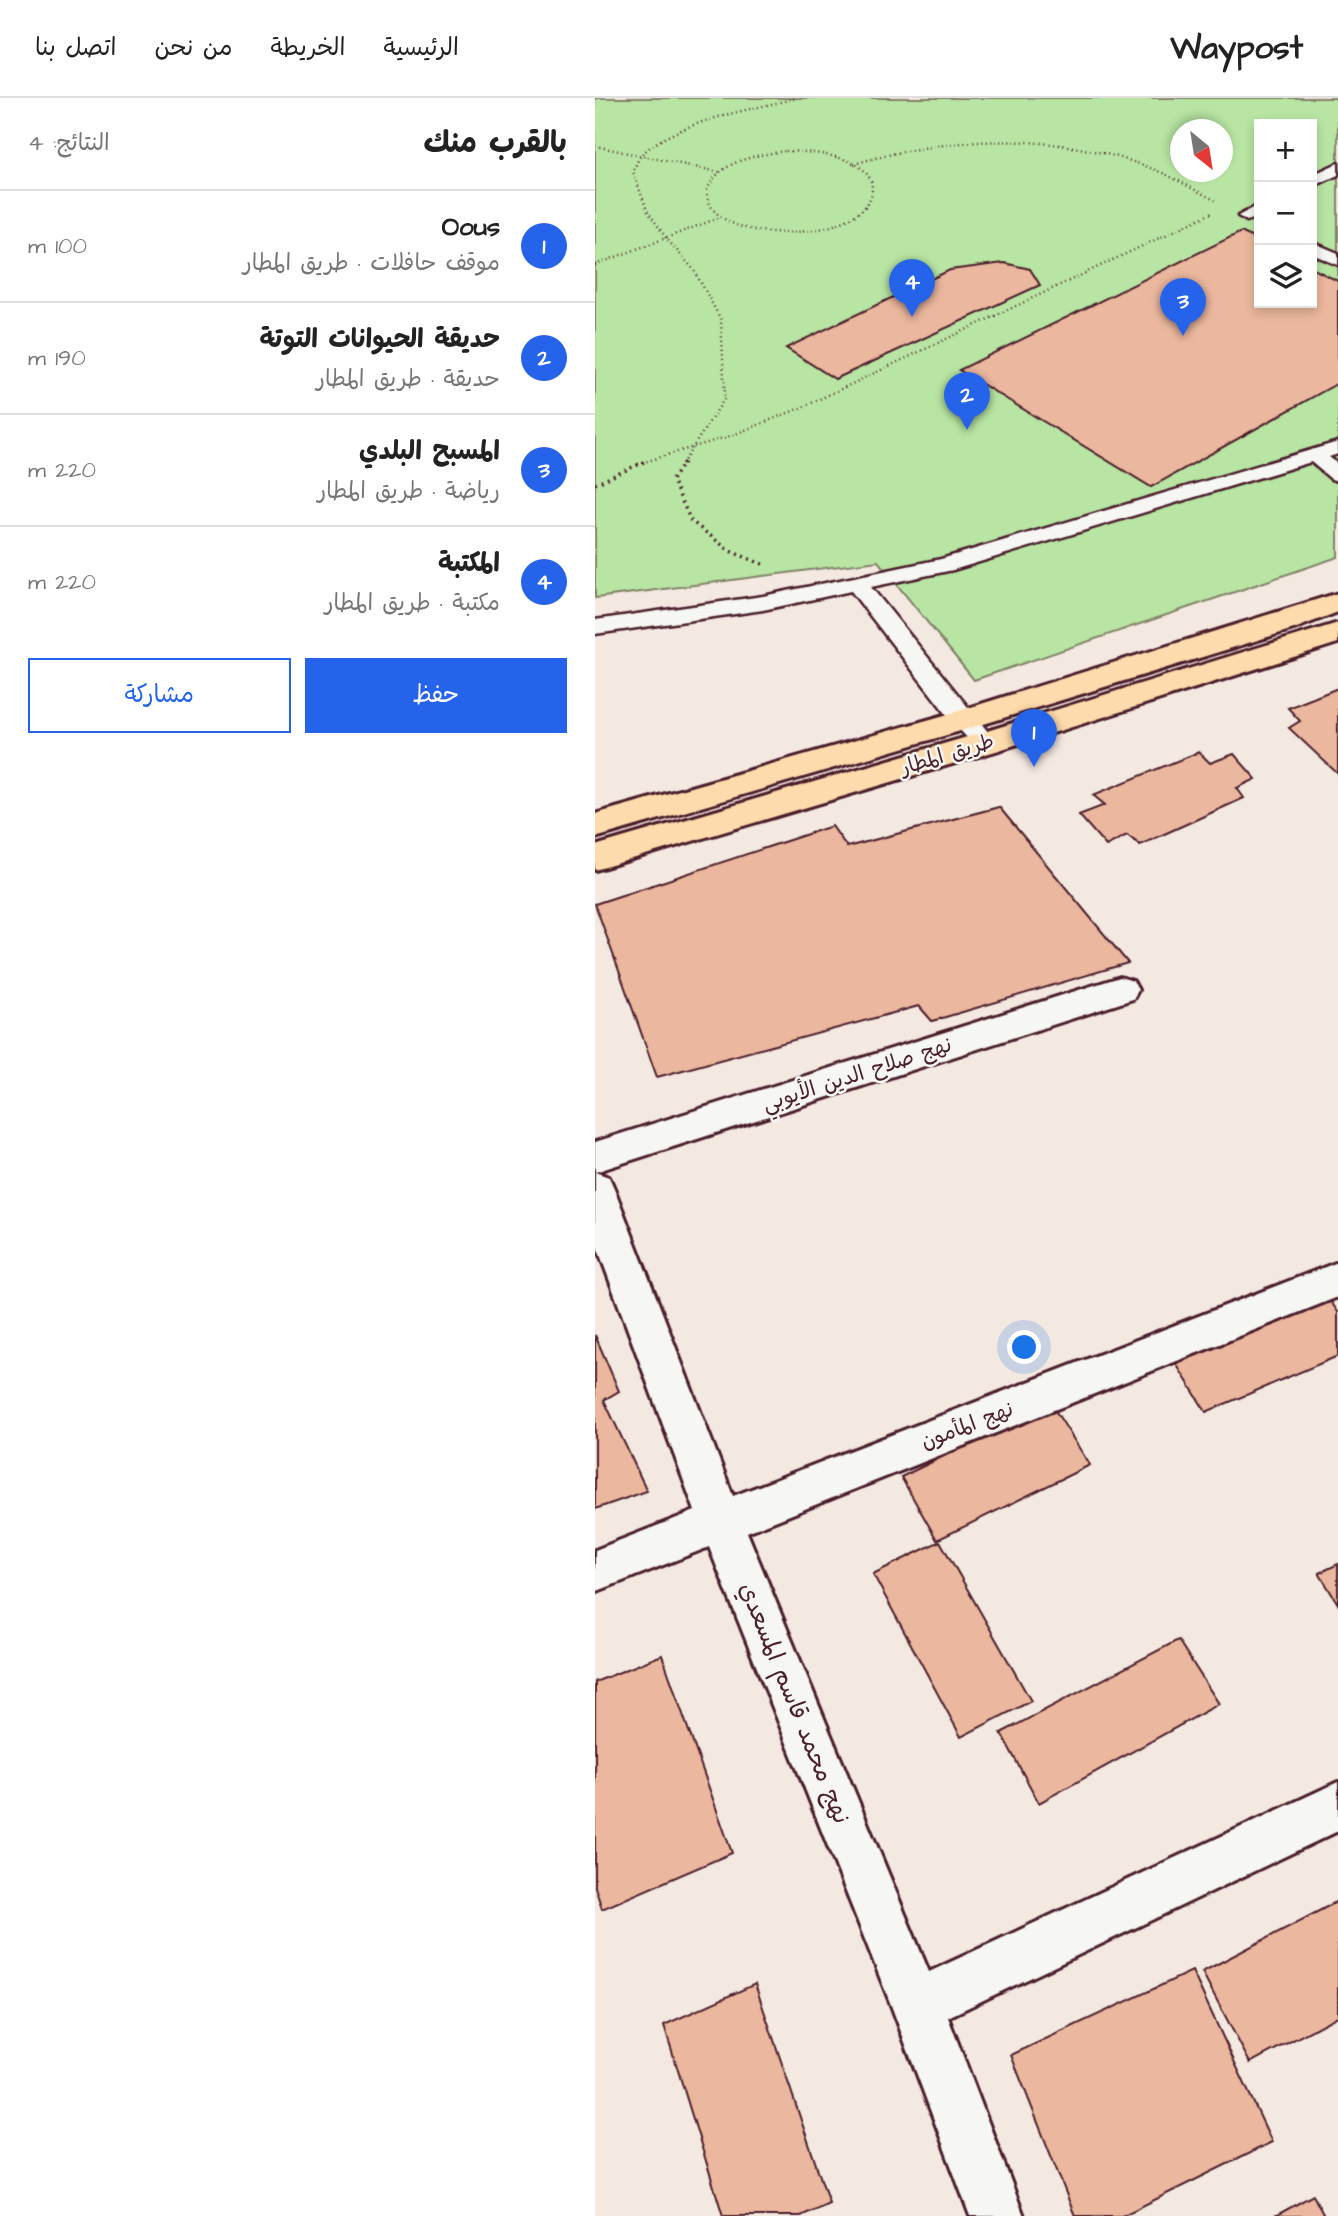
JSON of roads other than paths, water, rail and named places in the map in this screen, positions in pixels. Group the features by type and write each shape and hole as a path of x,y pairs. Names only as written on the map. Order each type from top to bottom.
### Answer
{"main road":[{"name":"طريق المطار","path":"595,826 963,720 1283,622 1338,601"},
{"name":"طريق المطار","path":"595,858 985,743 1338,634"}],"street":[{"name":"نهج صلاح الدين الأيوبي","path":"595,1157 1120,990"},
{"name":"نهج محمد قاسم المسعدي","path":"595,1188 721,1521 917,2005 997,2216"},
{"name":"نهج المأمون","path":"595,1571 1338,1279"},
{"path":"917,2005 1338,1806"}],"lane":[{"path":"1317,179 1338,168"},
{"path":"1317,250 1338,260"},
{"path":"595,627 763,603 945,565 1338,448"},
{"path":"1315,455 1338,475"},
{"path":"856,583 963,720 985,743"}],"place":[{"name":"المكتبة","path":"912,317"},
{"name":"المسبح البلدي","path":"1183,336"},
{"name":"حديقة الحيوانات التوتة","path":"967,430"},
{"name":"Oous","path":"1034,767"}]}
